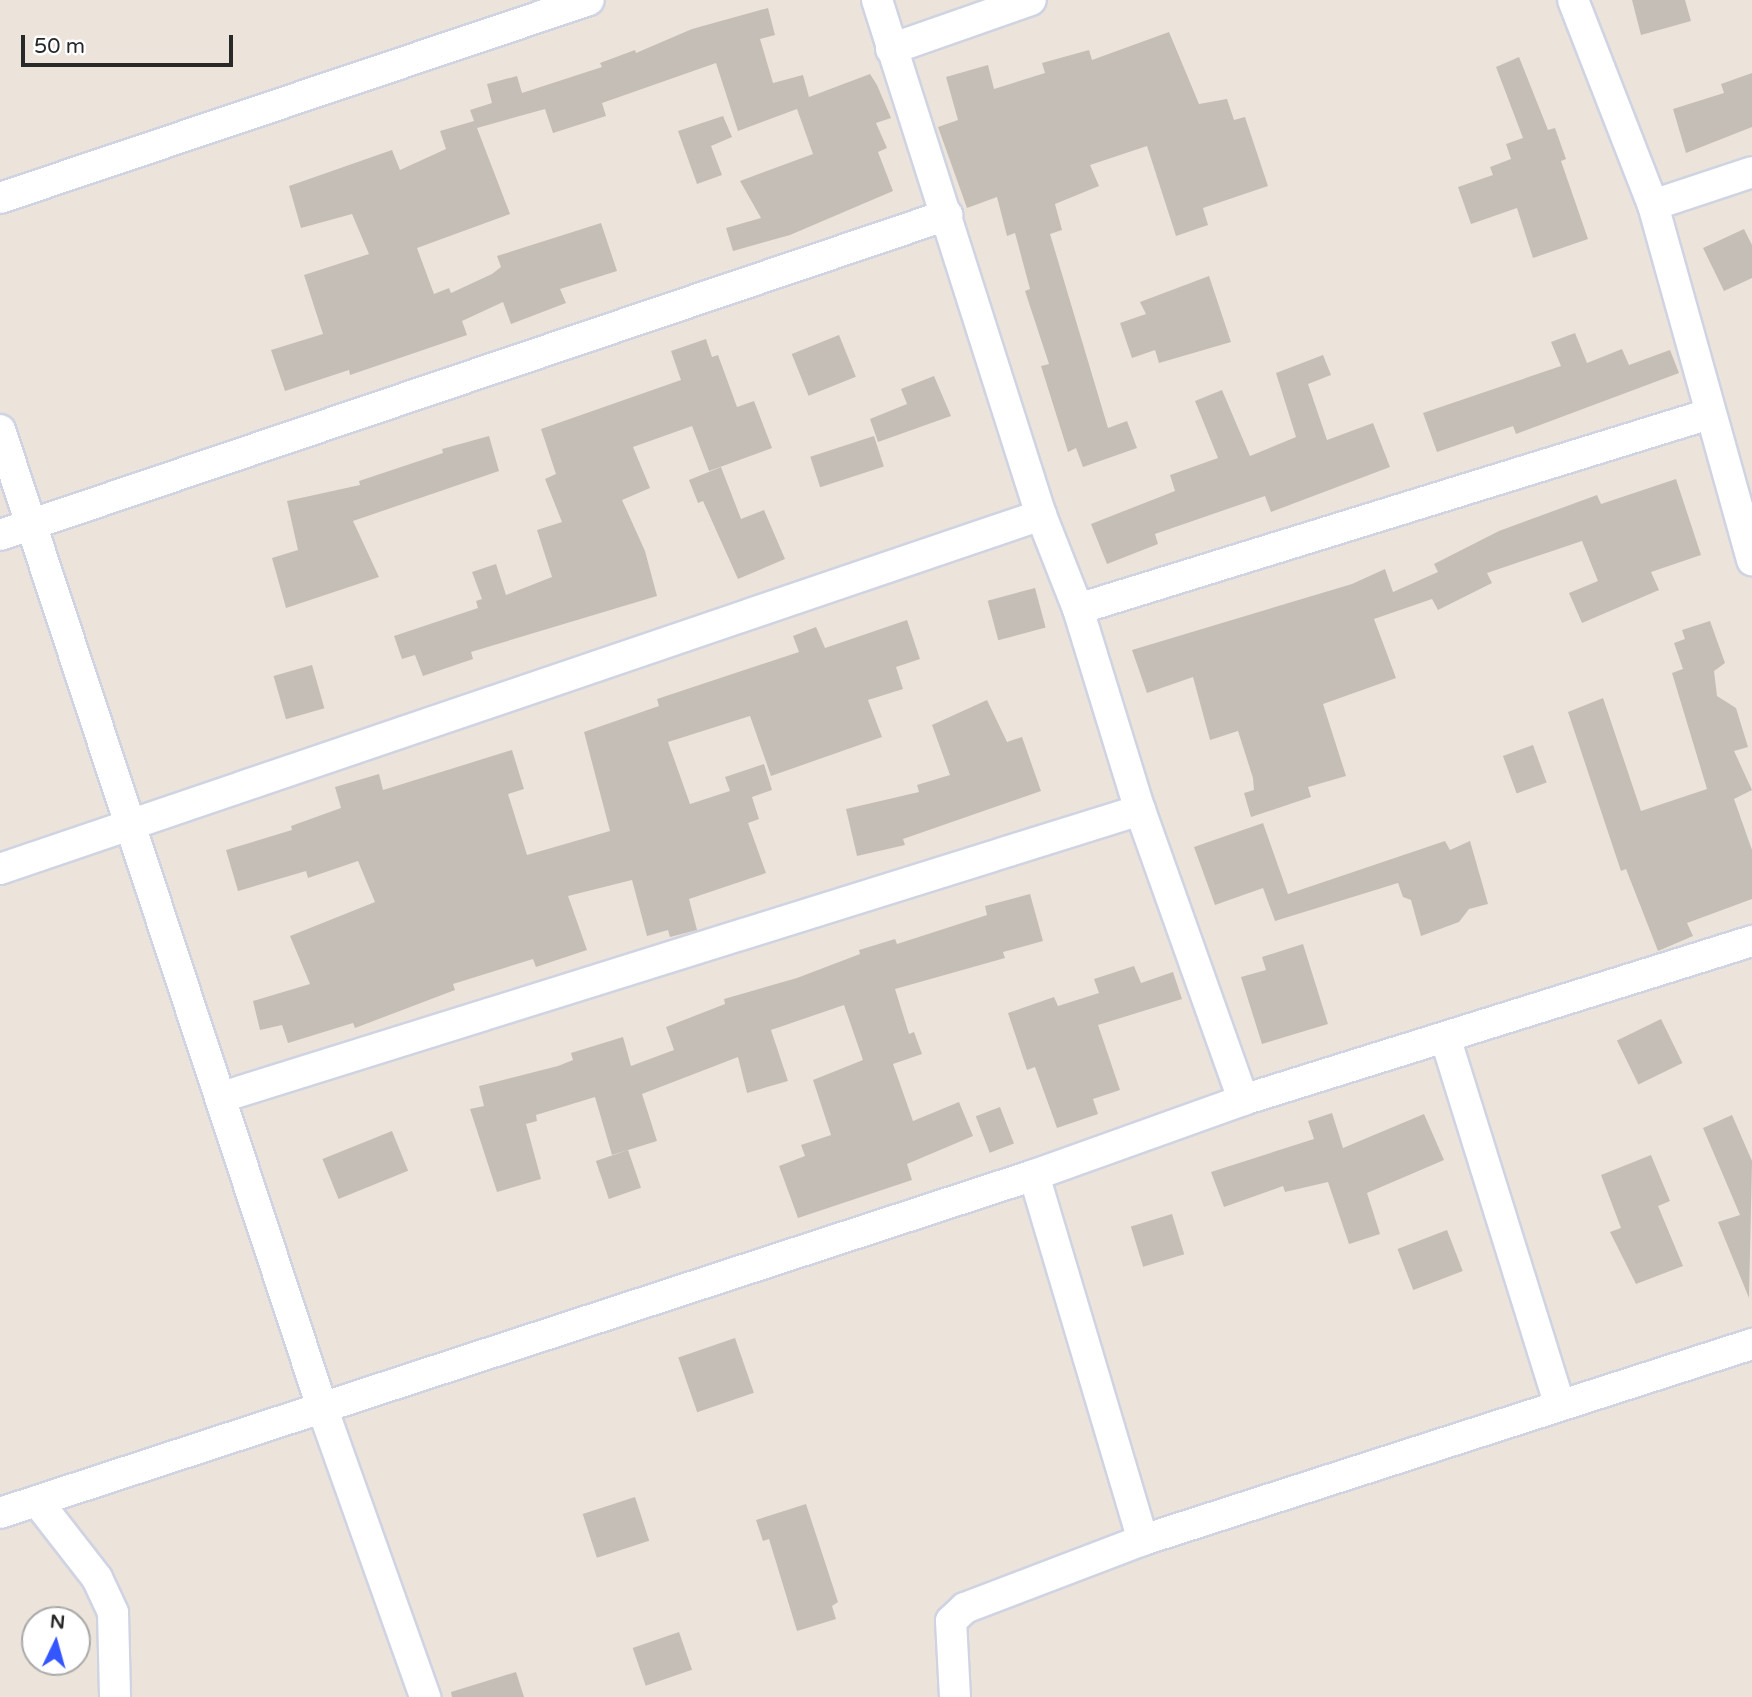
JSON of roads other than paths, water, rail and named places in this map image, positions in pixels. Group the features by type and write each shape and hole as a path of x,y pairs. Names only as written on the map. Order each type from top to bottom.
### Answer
{"street":[{"path":"0,198 589,0"},
{"path":"877,0 1041,515 1078,609 1140,810 1243,1100"},
{"path":"891,49 1031,0"},
{"path":"1573,0 1653,205 1709,414 1750,547"},
{"path":"1653,205 1752,172"},
{"path":"0,535 947,215"},
{"path":"1078,609 1709,414"},
{"path":"0,430 323,1410 425,1697"},
{"path":"0,869 130,828 1041,515"},
{"path":"222,1097 1140,810"},
{"path":"0,1513 323,1410 1034,1175 1243,1100 1446,1040 1752,941"},
{"path":"1446,1040 1560,1405"},
{"path":"1034,1175 1143,1540"},
{"path":"955,1697 951,1621 965,1608 1143,1540 1752,1345"},
{"path":"37,1501 97,1578 113,1613 115,1697"}]}
